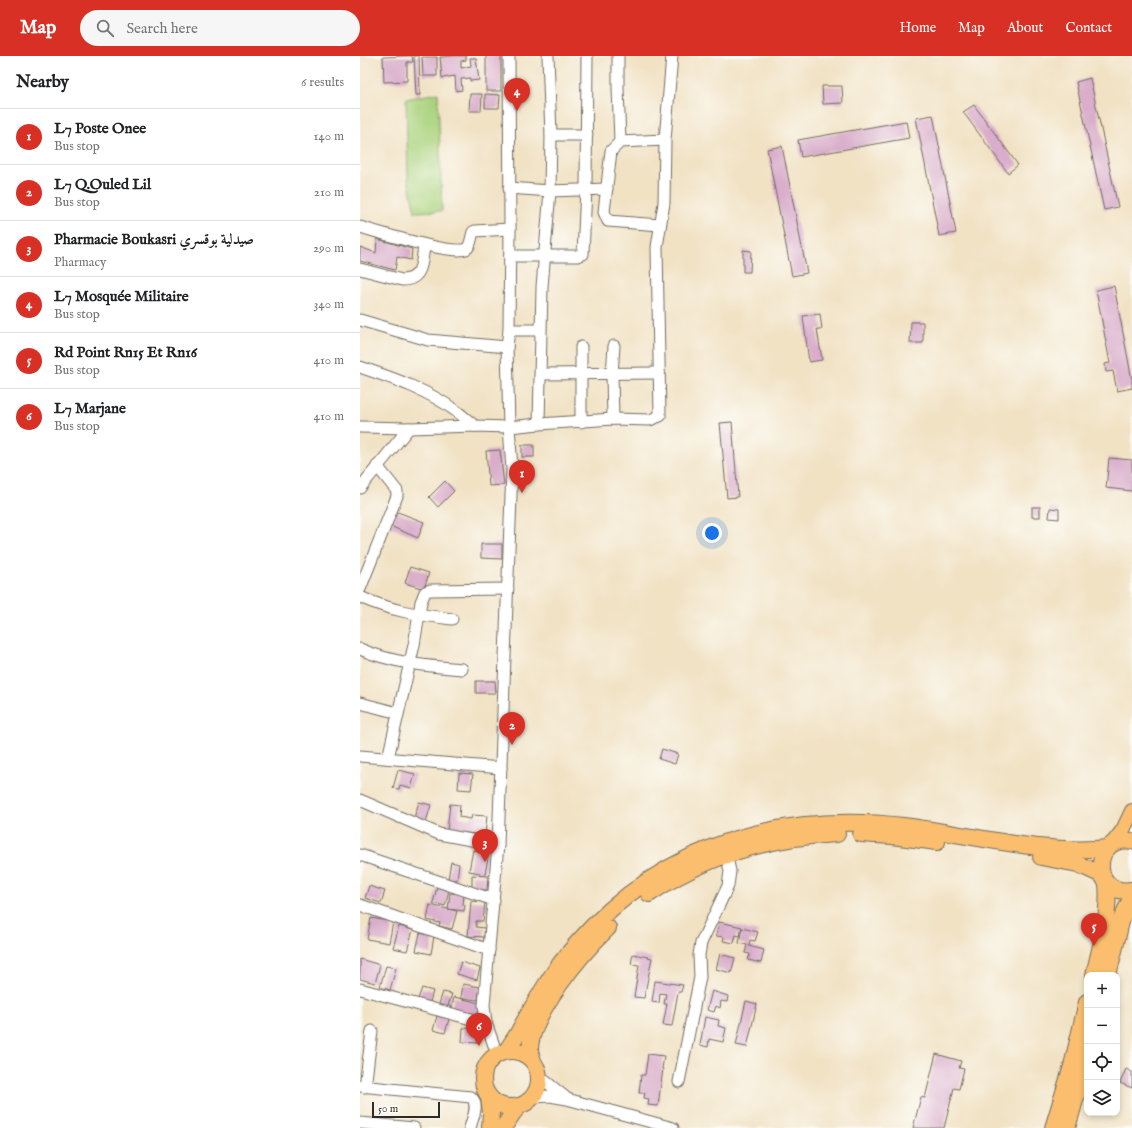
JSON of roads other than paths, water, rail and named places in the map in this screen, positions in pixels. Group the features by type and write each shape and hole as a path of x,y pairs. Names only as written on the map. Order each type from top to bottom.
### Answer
{"highway":[{"path":"490,1128 491,1113 489,1097 483,1084 484,1070 491,1058 502,1052 550,979 572,950 597,922 625,898 656,876 688,858 723,843 748,835 778,828 821,823 864,823 906,826 1004,843 1081,849 1110,846 1123,841 1132,841"},
{"path":"503,1128 513,1113 519,1106 532,1097 538,1087 539,1076 530,1050 531,1040 538,1019 566,976 598,938 627,910 659,887 694,868 726,854 767,843 802,836 874,834 1066,861 1078,864 1104,879 1119,890 1132,890"},
{"path":"1095,972 1106,919 1108,901 1100,863 1102,857 1110,846"},
{"path":"1109,972 1121,923 1132,896"},
{"path":"1053,1128 1072,1066 1086,1008"},
{"path":"502,1052 521,1052 533,1061"},
{"path":"1068,1128 1084,1069"},
{"path":"489,1097 495,1103 503,1106 519,1106"}],"main road":[{"path":"1110,846 1123,830 1132,811"}],"street":[{"path":"502,1052 489,1034 484,1005 498,845 512,469 509,427 507,347 509,330 510,256 509,56"},
{"path":"539,424 542,287 550,191 551,135 548,56"},
{"path":"510,256 577,256 583,254 586,189 587,56"},
{"path":"618,56 620,142"},
{"path":"360,427 509,427 613,419 650,420 660,416 657,247 664,203 665,140 672,56"},
{"path":"551,135 587,135"},
{"path":"660,225 608,221 604,212 611,151 620,142 665,140"},
{"path":"509,188 550,191 607,189"},
{"path":"360,227 424,245 460,250 467,248 470,245 474,231 510,229"},
{"path":"360,269 402,280 408,280 417,275 420,270 424,245"},
{"path":"360,320 428,340 507,347"},
{"path":"509,330 540,330"},
{"path":"613,419 612,374 614,346"},
{"path":"581,347 581,422"},
{"path":"360,367 408,385 439,400 455,410 475,426"},
{"path":"541,374 659,373"},
{"path":"360,488 409,428"},
{"path":"360,589 398,493 377,466"},
{"path":"388,758 410,663 418,615 423,595 426,590 508,589"},
{"path":"360,597 392,610 452,619"},
{"path":"360,649 386,658 410,663 462,669"},
{"path":"360,703 398,713"},
{"path":"360,756 502,768"},
{"path":"360,800 439,834 498,845"},
{"path":"679,1082 700,977 699,955 701,943 728,886 730,871 726,854"},
{"path":"360,855 494,900"},
{"path":"360,905 489,950"},
{"path":"360,989 486,1023"},
{"path":"372,1032 365,1047 363,1087 471,1097 475,1100 475,1105 470,1128"},
{"path":"539,1076 567,1099"},
{"path":"532,1097 550,1096 567,1099 673,1128"},
{"path":"360,1123 414,1128"}],"place":[{"name":"L7 Mosquée Militaire","path":"517,111"},
{"name":"L7 Poste Onee","path":"522,493"},
{"name":"L7 Q.Ouled Lil","path":"512,745"},
{"name":"Pharmacie Boukasri صيدلية بوقسري","path":"485,862"},
{"name":"Rd Point Rn15 Et Rn16","path":"1094,946"},
{"name":"L7 Marjane","path":"479,1046"}]}
